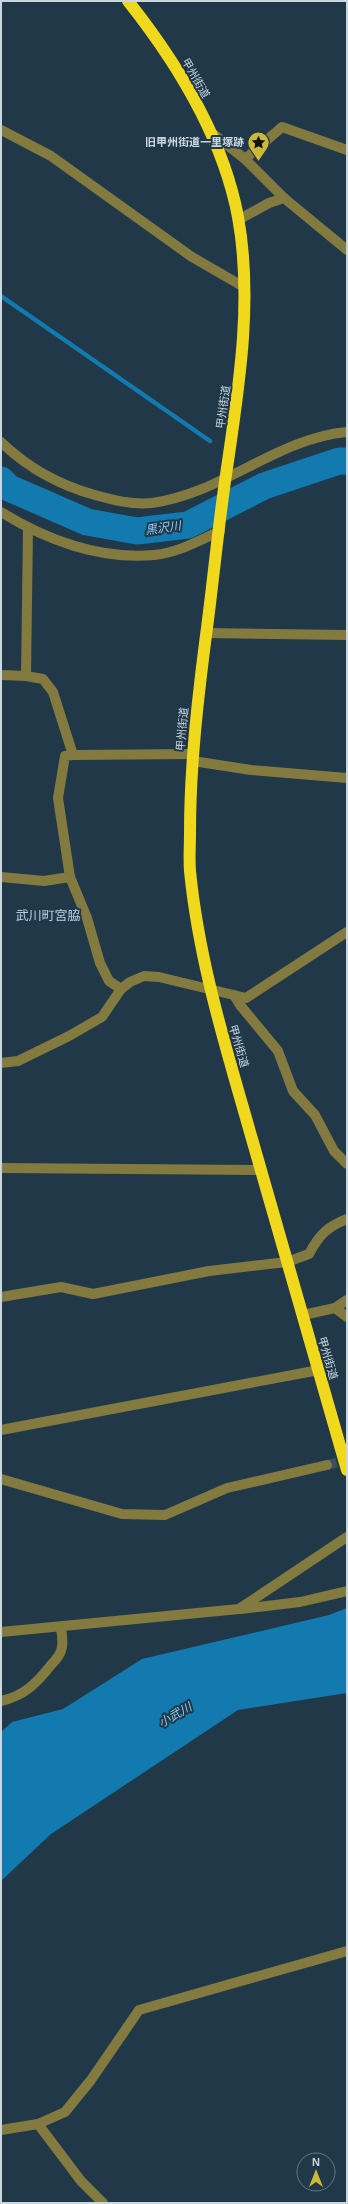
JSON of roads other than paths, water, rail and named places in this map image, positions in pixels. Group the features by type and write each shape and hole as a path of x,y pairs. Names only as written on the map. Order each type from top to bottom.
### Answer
{"highway":[{"name":"甲州街道","path":"128,1 163,48 212,133 232,192 238,220 244,287 240,383 226,477 195,722 190,868 197,920 211,990 347,1470"}],"street":[{"path":"245,159 282,127 347,150"},
{"path":"1,130 51,156 192,257 244,287"},
{"path":"212,133 245,159 284,198 347,250"},
{"path":"238,220 269,203 284,198"},
{"path":"1,442 18,459 50,479 79,491 123,502 151,503 190,494 310,438 347,432"},
{"path":"1,512 28,529 80,548 108,554 154,555 180,549 220,531"},
{"path":"26,676 28,529"},
{"path":"207,633 347,635"},
{"path":"1,675 26,676 43,679 53,692 73,754"},
{"path":"120,989 109,981 100,963 87,918 70,877 58,798 65,756 73,754 193,758 251,770 347,778"},
{"path":"1,877 44,881 70,877"},
{"path":"1,1063 18,1061 69,1036 102,1017 120,989 130,982 144,976 159,977 246,998 347,932"},
{"path":"234,995 240,1005 278,1051 293,1091 315,1115 334,1151 347,1163"},
{"path":"1,1168 261,1170"},
{"path":"1,1297 61,1287 93,1294 209,1271 287,1262 309,1254 316,1240 331,1226 347,1219"},
{"path":"302,1315 336,1308 347,1300"},
{"path":"336,1308 347,1317"},
{"path":"1,1430 319,1370"},
{"path":"1,1479 122,1514 165,1515 227,1488 327,1465"},
{"path":"239,1609 347,1537"},
{"path":"1,1632 61,1628 300,1602 347,1591"},
{"path":"1,1701 15,1698 30,1689 59,1656 62,1647 61,1628"},
{"path":"1,2130 38,2124 65,2112 91,2080 139,2010 347,1951"},
{"path":"38,2124 81,2181 103,2203"}],"water":[{"name":"小武川","path":"347,1608 347,1693 238,1710 51,1834 1,1881 1,1732 12,1722 63,1709 142,1659 329,1615"}],"waterway":[{"path":"1,296 210,441"},
{"name":"黒沢川","path":"1,480 9,488 87,522 137,531 188,525 264,486 339,461 347,461"},
{"path":"256,479 264,486"}],"tunnel":[{"path":"327,1465 347,1460"}],"place":[{"name":"旧甲州街道一里塚跡","path":"259,162"}],"district":[{"name":"武川町宮脇","path":"48,915"}]}
